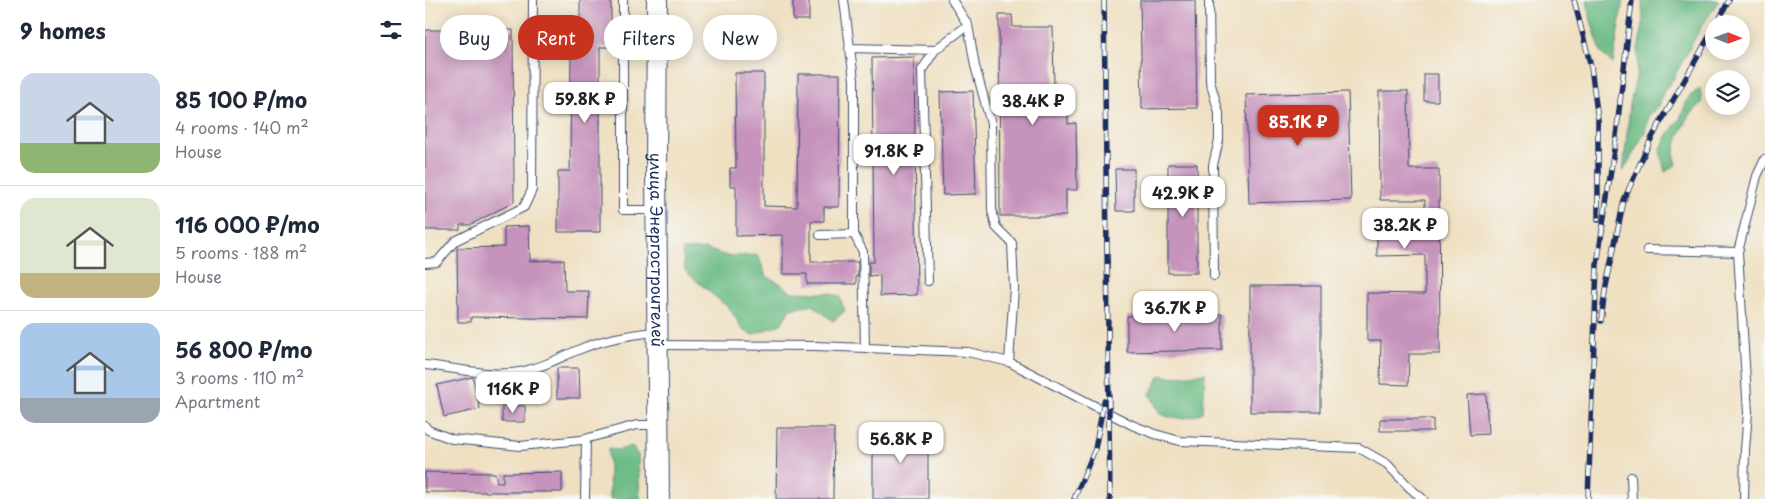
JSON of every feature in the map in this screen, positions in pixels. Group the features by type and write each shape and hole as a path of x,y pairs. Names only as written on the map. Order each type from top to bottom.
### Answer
{"main road":[{"name":"улица Энергостроителей","path":"657,0 659,499"}],"lane":[{"path":"425,263 437,262 455,241 524,207 532,190 533,0"},
{"path":"623,0 623,210 657,210"},
{"path":"844,0 854,80 854,234 863,252 865,348"},
{"path":"952,0 968,26 975,66 991,124 992,210 996,226 1012,243 1014,288 1009,362"},
{"path":"1209,0 1210,81 1219,113 1219,140 1213,165 1214,276"},
{"path":"928,282 922,70 935,50 968,26"},
{"path":"849,48 935,50"},
{"path":"1744,499 1748,413 1738,252 1757,176 1765,160"},
{"path":"820,235 854,234"},
{"path":"1647,250 1738,252"},
{"path":"425,366 495,374 527,371 561,359 595,343 621,336 968,352 1009,362 1132,425 1180,441 1359,448 1387,464 1423,499"},
{"path":"425,426 428,430 452,439 520,446 586,439 637,425 658,425"},
{"path":"585,499 586,439"},
{"path":"1631,477 1632,499"}],"green space":[{"path":"1587,0 1623,0 1613,64 1602,54 1591,21"},
{"path":"1642,0 1719,0 1709,15 1705,15 1705,21 1673,79 1663,92 1659,106 1648,116 1645,132 1623,172 1630,104 1637,73 1638,49 1643,26"},
{"path":"1700,88 1702,103 1690,115 1679,135 1674,153 1677,164 1665,172 1660,151 1668,134 1680,119 1688,98"},
{"path":"706,249 727,256 758,255 766,276 791,292 830,293 840,297 845,311 833,321 813,305 790,309 781,324 752,335 742,329 731,310 685,271 682,250"},
{"path":"1205,373 1203,412 1192,417 1182,418 1160,414 1150,394 1160,375 1171,377"},
{"path":"632,446 638,455 640,499 610,499 608,449 619,450"}],"building":[{"path":"580,0 611,0 611,15 604,15 604,47 600,47 600,232 558,232 558,171 570,171 571,60 594,60 594,15 580,15"},
{"path":"793,0 809,0 809,20 793,20"},
{"path":"1140,0 1195,0 1197,108 1142,109"},
{"path":"999,15 1012,15 1013,27 1053,27 1054,93 1068,93 1068,124 1076,123 1077,190 1066,190 1066,216 1000,216"},
{"path":"425,30 440,30 440,60 508,60 508,30 513,30 514,202 470,225 460,225 460,230 425,230"},
{"path":"914,57 917,295 880,296 880,275 869,276 869,262 874,262 872,58"},
{"path":"735,73 764,73 764,206 797,207 798,74 840,74 839,207 824,207 824,221 811,221 811,262 858,262 856,284 807,284 807,274 783,274 783,235 736,236 736,186 730,186 730,168 736,168"},
{"path":"1424,74 1438,74 1438,101 1424,101"},
{"path":"973,91 976,194 943,195 940,92"},
{"path":"1379,91 1408,91 1409,169 1439,169 1440,354 1409,354 1408,385 1380,384 1381,341 1367,341 1367,293 1425,294 1425,255 1377,256 1377,227 1425,227 1425,200 1380,200"},
{"path":"1348,92 1351,200 1249,203 1246,95"},
{"path":"1168,164 1197,164 1197,273 1168,273"},
{"path":"1115,169 1134,169 1134,211 1116,211"},
{"path":"529,226 530,261 564,260 565,291 589,291 588,319 471,317 471,322 458,322 457,248 504,247 504,227"},
{"path":"1250,286 1321,286 1321,412 1250,412"},
{"path":"1222,314 1222,350 1127,352 1127,316"},
{"path":"557,368 579,368 580,398 557,398"},
{"path":"473,377 480,409 444,417 437,385"},
{"path":"1486,394 1488,434 1470,435 1467,395"},
{"path":"502,406 525,406 525,422 502,422"},
{"path":"1380,419 1433,419 1433,431 1380,431"},
{"path":"777,428 834,428 833,499 776,499"},
{"path":"928,428 928,499 873,499 873,429"},
{"path":"425,472 495,473 497,482 503,482 503,473 562,472 562,492 425,492"}],"railway":[{"path":"1104,0 1110,499"},
{"path":"1574,0 1591,67 1598,120 1598,220"},
{"path":"1588,499 1597,265 1616,136 1632,0"},
{"path":"1722,15 1729,0"},
{"path":"1601,321 1605,291 1624,200 1650,141 1705,44"},
{"path":"1074,499 1095,449 1104,401"}]}
